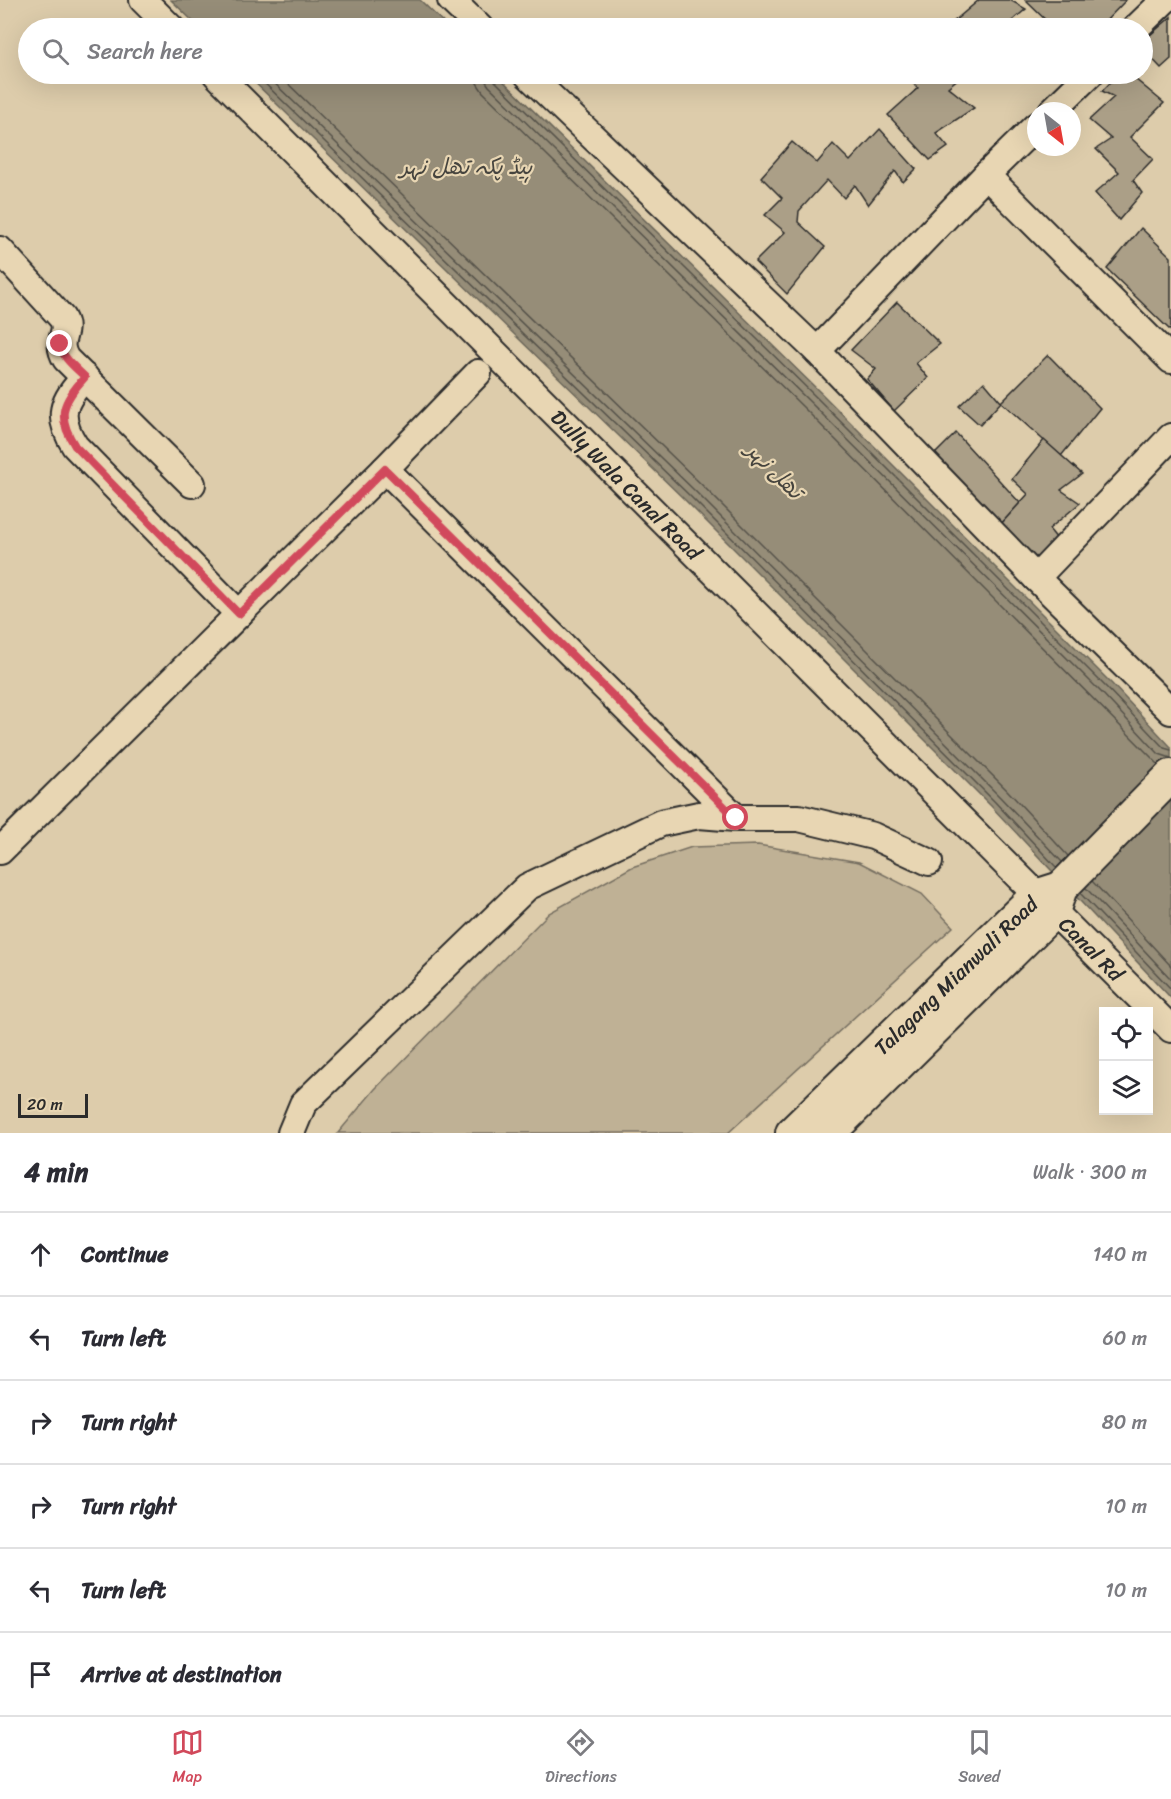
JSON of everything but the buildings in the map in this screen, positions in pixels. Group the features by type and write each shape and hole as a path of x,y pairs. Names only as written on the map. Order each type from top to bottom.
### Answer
{"main road":[{"path":"1050,899 1171,776"},
{"name":"Talagang Mianwali Road","path":"792,1133 1050,899"},
{"name":"Talagang Mianwali Road","path":"829,1133 1050,899"}],"street":[{"path":"142,0 161,18"},
{"path":"451,0 470,18"},
{"path":"1146,18 1165,0"},
{"name":"Dully Wala Canal Road","path":"226,84 1050,899"},
{"path":"537,84 817,351 1036,578 1171,711"},
{"path":"1061,102 1080,84"},
{"path":"817,351 1027,135"},
{"path":"987,175 1171,360"},
{"path":"0,250 62,318 66,327 60,344 61,351 192,484"},
{"path":"0,851 385,469 478,373"},
{"path":"85,377 65,403 63,418 66,432 75,446 239,614"},
{"path":"1036,578 1171,437"},
{"path":"385,469 736,818"},
{"path":"291,1133 303,1104 527,887 661,823 699,815 736,818 798,818 873,836 928,862"},
{"name":"Canal Rd","path":"1050,899 1171,1029"}],"shaded area":[{"path":"758,845 859,862 922,894 953,927 728,1133 338,1133 375,1089 549,913 632,867 692,847"}],"water":[{"path":"171,0 420,0 439,18 190,18"},
{"name":"ہیڈ پکہ تھل نہر","path":"256,84 506,84 822,394 1112,684 1171,747 1171,998 991,806 684,499"}],"route":[{"path":"60,344 66,359 85,377 65,403 63,418 66,432 75,446 239,614 385,469 736,818"}],"water label":[{"name":"تھل نہر","path":"775,470"}]}
